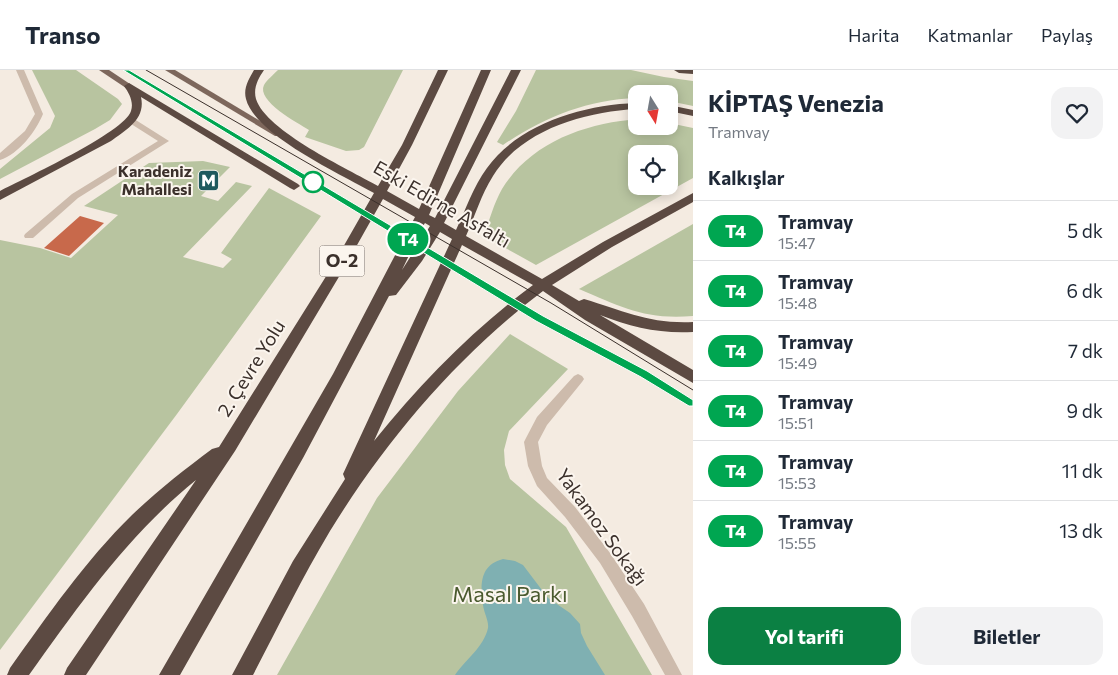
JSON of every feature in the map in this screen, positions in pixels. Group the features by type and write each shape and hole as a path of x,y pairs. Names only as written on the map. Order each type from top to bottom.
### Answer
{"highway":[{"path":"259,70 252,80 250,98 260,114 282,136"},
{"name":"2. Çevre Yolu","path":"74,675 229,446 336,270 407,145 444,70"},
{"name":"O-2","path":"168,675 289,468 376,308 421,218 486,70"},
{"path":"376,308 408,273 440,222 516,70"},
{"path":"678,70 693,71"},
{"path":"0,196 107,139 131,120 139,106 136,96 129,86"},
{"path":"129,86 294,186"},
{"path":"338,505 369,433 425,315 481,186 495,165 510,150 526,139 566,119 594,111 628,107"},
{"path":"678,110 693,113"},
{"name":"Eski Edirne Asfaltı","path":"282,136 560,295 598,321 693,377"},
{"path":"242,675 296,575 338,505 372,456 439,376 499,319 527,296 566,270 693,197"},
{"path":"560,295 640,324 659,327 693,327"},
{"path":"17,675 100,564 129,530 163,497 229,446"}],"main road":[{"path":"103,70 129,86"},
{"name":"Eski Edirne Asfaltı","path":"169,70 282,136"}],"street":[{"path":"0,157 24,138 35,125 39,114 20,70"},
{"path":"29,236 75,196 164,141 131,120"},
{"name":"Yakamoz Sokağı","path":"578,379 542,421 531,442 535,466 542,482 570,512 605,558 638,610 674,675"}],"green space":[{"path":"32,70 76,70 118,99 122,104 110,120 0,179 0,169 50,128 55,116"},
{"path":"278,70 403,70 364,147 359,150 346,151 305,137 309,130 279,111 266,98 263,91 264,85"},
{"path":"536,70 631,70 693,81 693,106 678,103 678,85 628,85 628,98 600,102 566,112 534,126 503,145 497,142 516,111"},
{"path":"628,120 628,135 678,135 678,125 693,128 693,178 678,186 678,145 628,145 628,195 662,195 536,265 484,236 502,189 526,160 557,140 574,132"},
{"path":"203,161 230,167 201,196 218,201 236,182 252,186 183,257 223,268 232,259 221,253 269,188 321,216 177,414 0,650 0,240 40,248 71,258 118,215 84,206 149,163"},
{"path":"693,224 693,316 661,316 634,311 579,289"},
{"name":"Masal Parkı","path":"510,334 568,369 509,431 504,450 505,465 510,479 566,527 652,675 277,675 377,498 458,391"}],"water":[{"path":"503,559 515,561 523,565 548,598 570,613 580,624 581,633 587,646 605,675 455,675 486,635 488,625 482,597 483,576 490,566"}],"building":[{"path":"80,216 104,223 69,256 44,248"}],"tram line":[{"path":"127,70 539,319 644,374 693,403"},
{"name":"T4","path":"127,70 540,319 644,374 693,403"},
{"path":"146,70 551,303 693,390"}],"place":[{"name":"Karadeniz Mahallesi","path":"208,180"}]}
